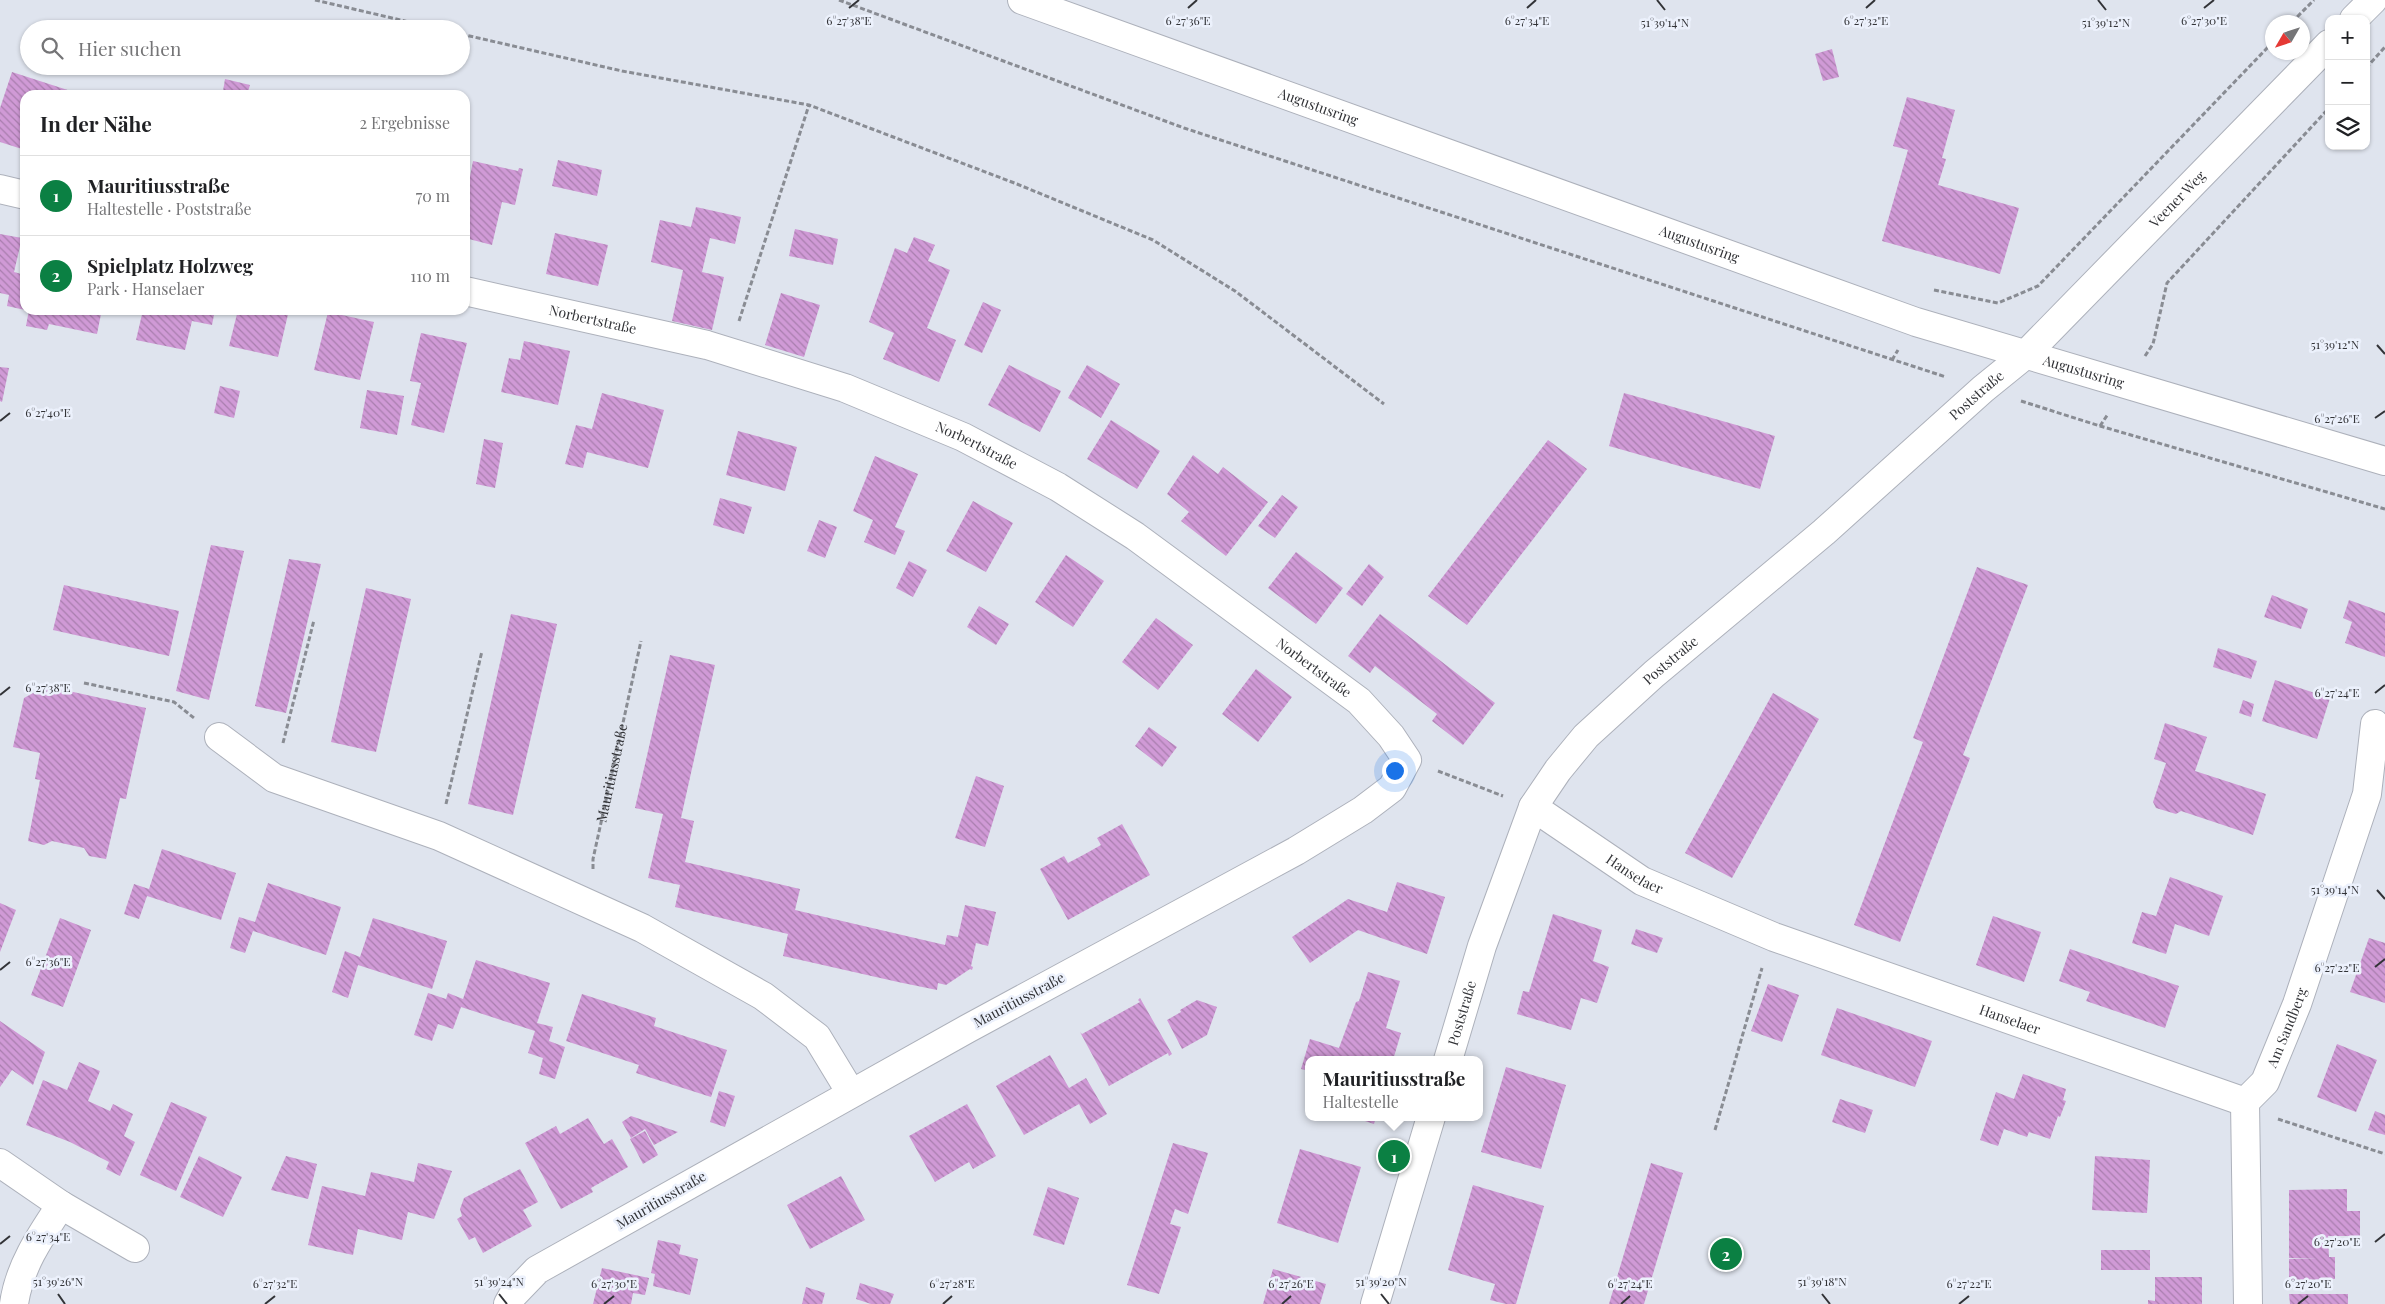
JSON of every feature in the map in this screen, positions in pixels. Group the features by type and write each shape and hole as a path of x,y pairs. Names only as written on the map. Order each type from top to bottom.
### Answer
{"street":[{"name":"Augustusring","path":"1022,0 1916,322 2385,462"},
{"path":"2358,15 2373,0"},
{"name":"Veener Weg","path":"2025,355 2325,48"},
{"path":"0,189 20,194"},
{"name":"Norbertstraße","path":"470,292 707,345 845,388 964,438 1058,487 1135,536 1359,701 1392,736 1407,760"},
{"name":"Poststraße","path":"1449,1056 1482,946 1533,807 1558,770 1586,736 1654,674 1824,532 1983,389 2025,355"},
{"name":"Am Sandberg","path":"2245,1102 2265,1082 2297,1004 2368,794 2375,724"},
{"path":"219,737 274,778 439,836 642,928 763,996 817,1037 851,1093"},
{"name":"Mauritiusstraße","path":"508,1304 513,1295 537,1270 851,1093 1296,851 1363,810 1392,788 1407,760"},
{"name":"Hanselaer","path":"1533,807 1642,881 1774,937 2245,1102"},
{"path":"2245,1102 2248,1304"},
{"path":"1376,1304 1430,1121"},
{"path":"0,1163 61,1204 135,1248"},
{"path":"14,1304 16,1286 39,1238 61,1204"}],"path":[{"path":"315,0 401,20"},
{"path":"839,0 1184,128 1983,389 2100,426 2385,509"},
{"path":"2299,15 2314,0"},
{"path":"470,36 622,71 809,105 1017,184 1153,240 1235,291 1384,404"},
{"path":"2370,64 2385,47"},
{"path":"1892,360 1916,322 1932,290 1998,303 2038,286 2265,50"},
{"path":"729,352 809,105"},
{"path":"2100,426 2153,344 2167,283 2325,112"},
{"path":"274,778 314,620"},
{"name":"Mauritiusstraße","path":"596,907 593,859 641,641"},
{"path":"439,836 482,651"},
{"path":"84,683 174,702 219,737"},
{"path":"1407,760 1533,807"},
{"path":"1715,1130 1765,957 1774,937"},
{"path":"2245,1102 2265,1115 2385,1154"}],"building":[{"path":"1832,49 1839,77 1823,81 1815,54"},
{"path":"12,72 68,90 20,90 20,148 0,142 0,108"},
{"path":"225,79 250,85 248,90 223,90"},
{"path":"1907,97 1955,110 1942,158 1946,159 1938,185 2019,208 2000,274 1882,241 1908,150 1893,146"},
{"path":"558,160 602,170 597,196 552,186"},
{"path":"473,161 518,171 519,168 523,169 515,205 502,202 492,245 470,239 470,176"},
{"path":"696,207 741,217 735,244 710,238 702,272 724,277 712,330 672,321 683,270 651,262 660,220 691,227"},
{"path":"795,229 838,239 833,265 789,256"},
{"path":"555,233 608,245 598,286 546,274"},
{"path":"0,234 20,238 20,246 14,272 20,274 20,309 7,306 9,295 0,293"},
{"path":"914,237 935,245 928,261 950,270 927,328 956,340 939,382 883,359 894,333 869,322 895,248 907,253"},
{"path":"781,293 820,305 804,357 765,345"},
{"path":"983,302 1001,310 982,353 964,345"},
{"path":"28,315 101,315 97,334 49,324 47,330 26,326"},
{"path":"142,315 214,315 212,325 192,321 185,350 136,340"},
{"path":"237,315 288,315 278,357 229,346"},
{"path":"327,315 342,315 374,322 360,380 314,370"},
{"path":"421,333 467,343 444,433 411,425 421,383 410,381"},
{"path":"524,341 570,351 558,405 501,392 509,358 520,360"},
{"path":"1009,365 1061,391 1040,432 988,405"},
{"path":"1087,365 1120,384 1101,418 1068,398"},
{"path":"0,367 9,368 2,402 0,401"},
{"path":"220,386 240,391 234,418 214,413"},
{"path":"367,390 404,396 397,435 360,428"},
{"path":"602,393 664,410 648,468 587,452 583,468 565,464 576,425 592,429"},
{"path":"1624,393 1775,436 1760,489 1609,446"},
{"path":"1111,420 1160,451 1137,489 1087,459"},
{"path":"738,431 797,447 785,491 726,475"},
{"path":"484,439 503,443 495,488 476,484"},
{"path":"1548,440 1587,469 1467,625 1428,596"},
{"path":"1193,455 1218,474 1223,467 1268,502 1226,556 1181,521 1189,512 1167,494"},
{"path":"875,456 918,474 895,527 905,531 895,555 864,542 873,520 853,511"},
{"path":"1282,495 1298,507 1275,538 1258,526"},
{"path":"720,498 752,507 744,534 713,525"},
{"path":"973,501 1013,523 986,572 946,551"},
{"path":"819,520 837,527 825,558 807,551"},
{"path":"211,545 244,551 209,700 176,691"},
{"path":"1296,552 1343,588 1316,624 1268,588"},
{"path":"1066,555 1104,581 1073,627 1035,602"},
{"path":"289,559 321,564 286,713 255,706"},
{"path":"909,561 927,570 913,597 896,588"},
{"path":"1369,564 1384,577 1362,606 1346,594"},
{"path":"1977,567 2028,585 1963,755 1970,758 1900,942 1854,925 1923,742 1913,738"},
{"path":"64,585 179,611 169,656 53,630"},
{"path":"366,588 411,599 376,752 331,742"},
{"path":"2272,595 2308,609 2301,629 2264,617"},
{"path":"2349,600 2385,613 2385,657 2345,643 2352,622 2343,618"},
{"path":"979,606 1009,624 996,645 967,627"},
{"path":"511,614 557,624 513,815 468,804"},
{"path":"1380,614 1495,703 1463,745 1432,721 1437,714 1375,666 1370,673 1348,656"},
{"path":"1156,618 1193,645 1158,690 1122,662"},
{"path":"2218,648 2257,661 2251,679 2213,667"},
{"path":"670,655 715,665 681,818 694,821 685,862 800,889 795,910 945,945 947,935 958,937 965,905 996,912 988,946 976,943 971,966 973,967 972,970 970,969 946,985 938,983 937,990 898,982 783,956 788,934 675,907 680,885 648,878 663,814 635,808"},
{"path":"1256,669 1292,697 1258,742 1222,714"},
{"path":"2275,680 2330,698 2317,739 2262,721"},
{"path":"46,686 146,708 126,799 120,798 106,859 89,856 84,848 52,841 44,845 28,841 40,780 35,779 40,753 13,747 24,698"},
{"path":"1773,693 1819,719 1732,878 1685,853"},
{"path":"2243,700 2254,704 2251,717 2239,713"},
{"path":"2165,723 2207,737 2195,771 2266,794 2253,835 2181,811 2176,814 2156,808 2153,802 2166,763 2154,759"},
{"path":"1149,727 1177,747 1162,767 1135,746"},
{"path":"976,776 1004,786 985,847 955,838"},
{"path":"1122,824 1150,875 1068,920 1040,869 1064,856 1068,863 1085,854 1101,845 1097,838"},
{"path":"162,849 236,873 221,920 147,896 139,919 124,914 134,884 149,889"},
{"path":"2170,877 2223,896 2209,936 2175,924 2166,954 2132,943 2142,912 2156,916"},
{"path":"1397,882 1445,897 1427,954 1358,930 1310,963 1292,937 1348,899 1387,912"},
{"path":"268,883 341,907 326,955 253,931 245,953 230,948 239,917 255,922"},
{"path":"0,903 16,910 0,952"},
{"path":"1553,914 1602,930 1593,961 1609,967 1597,1003 1581,998 1571,1030 1517,1014 1523,991 1529,992"},
{"path":"1993,916 2041,932 2024,982 1976,965"},
{"path":"60,918 91,930 63,1007 31,995"},
{"path":"373,918 447,941 432,989 358,965 348,998 332,992 345,951 360,957"},
{"path":"1636,929 1663,938 1657,953 1631,944"},
{"path":"2369,938 2385,943 2385,1003 2350,992"},
{"path":"2070,949 2179,986 2165,1028 2086,1001 2090,992 2059,981"},
{"path":"476,960 550,983 537,1023 553,1027 549,1041 565,1047 555,1079 539,1074 543,1058 528,1053 535,1031 461,1007 453,1029 438,1024 432,1041 414,1035 428,993 446,999 448,993 463,999"},
{"path":"1368,972 1400,981 1386,1028 1401,1033 1394,1056 1305,1056 1305,1070 1301,1069 1310,1039 1339,1048 1356,1002 1359,1001"},
{"path":"1768,984 1799,995 1782,1042 1751,1031"},
{"path":"582,994 656,1018 654,1026 727,1050 711,1097 636,1073 639,1065 566,1041"},
{"path":"1140,998 1172,1054 1169,1056 1168,1053 1109,1086 1080,1032 1082,1034 1140,1002 1138,1000"},
{"path":"1197,1000 1217,1007 1207,1035 1182,1049 1167,1020"},
{"path":"1837,1008 1932,1041 1915,1087 1821,1055"},
{"path":"0,1021 45,1052 33,1085 12,1070 0,1087"},
{"path":"2337,1044 2377,1060 2356,1112 2317,1097"},
{"path":"1050,1055 1069,1088 1086,1078 1107,1114 1090,1124 1079,1104 1024,1135 996,1086"},
{"path":"79,1062 100,1071 88,1101 110,1111 113,1104 133,1114 124,1136 135,1142 120,1176 106,1169 109,1162 70,1142 26,1125 43,1080 67,1090"},
{"path":"1506,1067 1566,1085 1541,1169 1481,1152"},
{"path":"2023,1074 2066,1089 2063,1100 2066,1101 2060,1117 2058,1116 2050,1139 2029,1132 2027,1137 2004,1129 1998,1146 1980,1140 1996,1092 2014,1099"},
{"path":"719,1091 735,1096 725,1127 710,1122"},
{"path":"1840,1099 1873,1110 1865,1133 1832,1122"},
{"path":"171,1102 207,1117 176,1191 140,1175"},
{"path":"967,1104 996,1156 973,1169 969,1162 935,1182 909,1136"},
{"path":"2375,1111 2385,1115 2385,1135 2368,1130"},
{"path":"631,1116 678,1132 654,1145 645,1129 631,1138 622,1122"},
{"path":"588,1118 604,1144 612,1139 628,1167 591,1188 593,1192 561,1209 525,1143 556,1126 560,1134"},
{"path":"645,1131 658,1155 643,1164 630,1139"},
{"path":"1173,1143 1208,1153 1188,1214 1175,1209 1170,1224 1181,1227 1159,1294 1127,1285"},
{"path":"1300,1149 1361,1167 1338,1243 1277,1223"},
{"path":"199,1156 242,1177 223,1217 180,1197"},
{"path":"286,1156 317,1164 308,1199 271,1190"},
{"path":"2095,1156 2150,1160 2147,1213 2092,1210"},
{"path":"418,1163 452,1171 434,1219 408,1212 402,1240 358,1229 353,1255 308,1245 322,1186 365,1196 371,1172 414,1182"},
{"path":"1651,1163 1683,1173 1644,1304 1609,1304"},
{"path":"520,1169 538,1202 523,1210 532,1226 483,1253 475,1237 469,1240 457,1219 462,1216 460,1209 464,1198"},
{"path":"841,1176 865,1220 810,1249 787,1205"},
{"path":"1473,1185 1544,1206 1516,1304 1506,1304 1490,1300 1495,1284 1448,1270"},
{"path":"1048,1187 1079,1198 1064,1245 1033,1235"},
{"path":"2347,1189 2347,1211 2360,1211 2360,1236 2328,1236 2329,1257 2335,1257 2335,1279 2289,1280 2289,1259 2317,1258 2289,1258 2289,1190"},
{"path":"658,1240 681,1245 679,1254 698,1259 690,1295 653,1286 655,1274 651,1273"},
{"path":"2101,1250 2150,1250 2150,1270 2101,1270"},
{"path":"602,1268 649,1278 645,1295 633,1293 631,1304 593,1304"},
{"path":"1273,1269 1326,1284 1320,1304 1263,1304"},
{"path":"2155,1277 2202,1277 2202,1304 2148,1304 2148,1300 2155,1301"},
{"path":"860,1283 894,1294 890,1304 871,1304 856,1299"},
{"path":"806,1287 825,1293 822,1304 802,1304"},
{"path":"2289,1294 2348,1294 2348,1304 2290,1304"}],"place":[{"name":"Mauritiusstraße","path":"1394,1156"},
{"name":"Spielplatz Holzweg","path":"1726,1254"}]}
